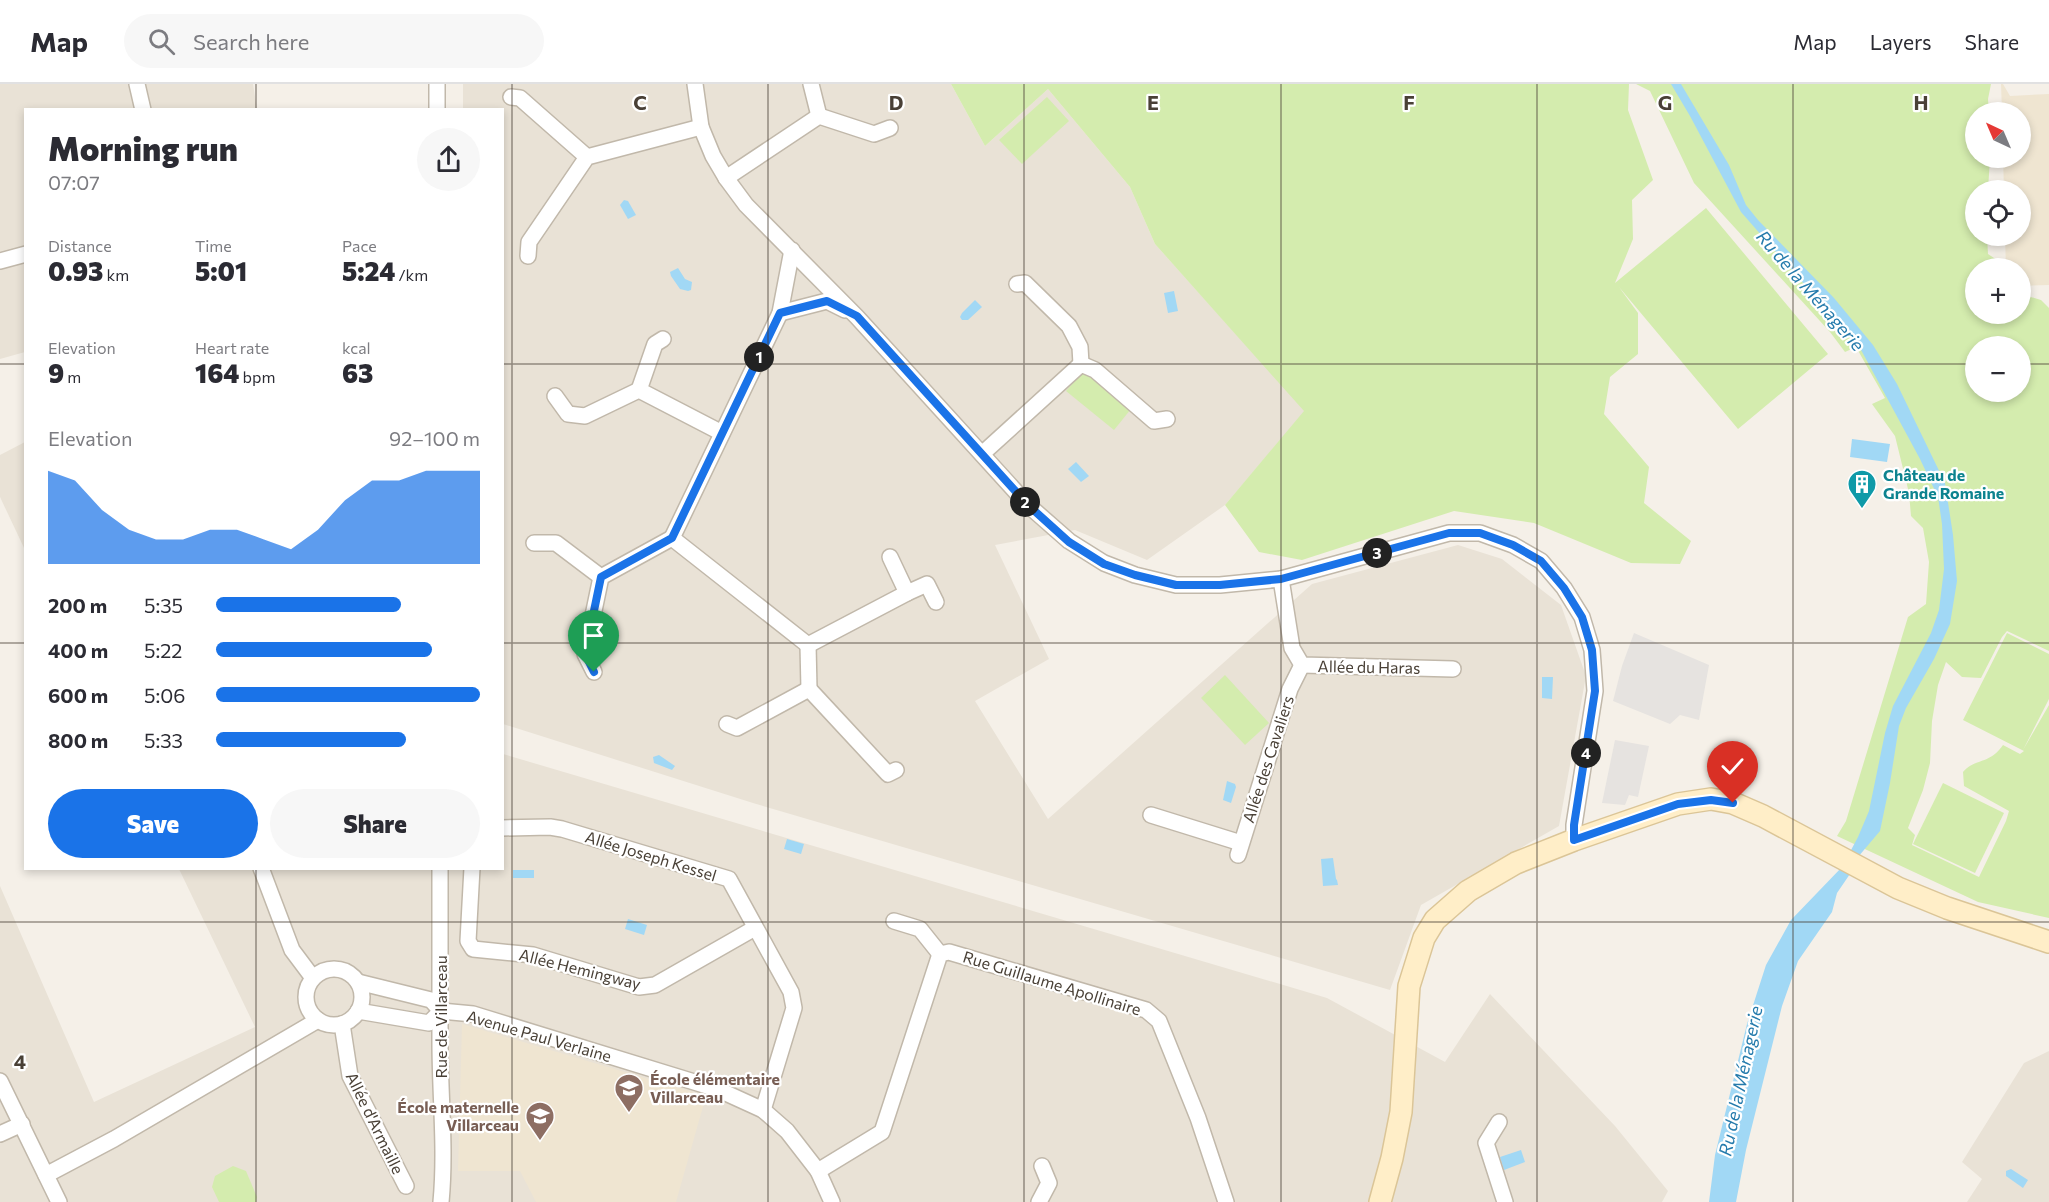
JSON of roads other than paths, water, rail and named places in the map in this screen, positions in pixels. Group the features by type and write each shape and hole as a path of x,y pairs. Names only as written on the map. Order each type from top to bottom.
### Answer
{"street":[{"path":"137,84 143,108"},
{"path":"437,84 437,108"},
{"path":"695,84 701,127 713,156 746,205 857,316 1028,505 1069,542 1104,564 1135,575 1176,585 1220,585 1281,579 1449,533 1480,533 1513,545 1541,561 1564,588 1582,617 1592,650 1595,691 1574,825 1574,840"},
{"path":"811,84 819,116"},
{"path":"511,97 520,98 587,157"},
{"path":"726,178 819,116"},
{"path":"819,116 874,134 890,128"},
{"path":"528,256 529,242 587,157 701,127"},
{"path":"594,672 585,654 601,577 672,538 780,313 792,250"},
{"path":"0,261 24,255"},
{"path":"1017,284 1025,283 1069,326 1080,347 1081,364"},
{"path":"780,313 827,301 857,316"},
{"path":"555,396 568,414 585,416 639,390 655,344 663,339"},
{"path":"982,454 1081,364"},
{"path":"1081,364 1095,370 1154,421 1167,419"},
{"path":"639,390 722,433"},
{"path":"672,538 808,645"},
{"path":"534,543 556,543 601,577"},
{"path":"890,557 907,593"},
{"name":"Allée du Haras","path":"1281,579 1292,648 1302,666 1454,669"},
{"path":"808,645 927,584 936,602"},
{"path":"808,645 809,689 888,774 896,770"},
{"name":"Allée des Cavaliers","path":"1151,815 1240,849 1290,689 1302,666"},
{"path":"727,724 737,728 809,689"},
{"path":"1380,1202 1401,1113 1409,986 1424,938 1435,920 1468,891 1516,863 1574,840 1678,804 1711,800 1742,805 1898,888 1947,908 2049,942"},
{"name":"Allée Joseph Kessel","path":"504,828 562,829 729,879 791,992 794,1008 763,1110"},
{"path":"262,870 292,950 313,978"},
{"name":"Rue de Villarceau","path":"440,870 440,1041 444,1170 441,1202"},
{"name":"Allée Hemingway","path":"472,870 468,941 473,949 533,955 639,987 655,985 755,928"},
{"path":"894,921 920,929 939,954"},
{"name":"Rue Guillaume Apollinaire","path":"818,1171 882,1132 939,954 949,952 1146,1010 1159,1021 1198,1118 1226,1202"},
{"path":"358,982 362,997 358,1011 349,1021 342,1024 327,1024 318,1020 309,1010 306,1002 309,985 313,978 328,970 337,969 345,971 358,982 431,1000 441,1011 429,1023 358,1011"},
{"name":"Avenue Paul Verlaine","path":"441,1011 473,1014 684,1078 717,1089 763,1110 787,1131 818,1171 832,1202"},
{"path":"46,1175 114,1139 318,1020"},
{"name":"Allée d'Armaille","path":"342,1024 350,1076 406,1186"},
{"path":"0,1081 59,1202"},
{"path":"1499,1122 1486,1143 1505,1202"},
{"path":"0,1134 22,1124"},
{"path":"1039,1202 1049,1183 1042,1166"}],"water":[{"name":"Ru de la Ménagerie","path":"1671,84 1681,84 1729,165 1746,205 1834,298 1873,345 1897,384 1945,483 1957,581 1950,624 1899,726 1880,831 1858,857 1852,871 1837,893 1832,912 1798,961 1782,1006 1746,1150 1736,1202 1709,1202 1715,1155 1747,1024 1766,965 1791,920 1842,867 1869,811 1893,706 1931,633 1939,610 1944,569 1942,524 1938,497 1860,348 1741,212"},
{"path":"624,200 628,201 636,215 628,219 620,205"},
{"path":"678,268 685,279 692,282 691,290 680,289 671,276 670,272"},
{"path":"1174,291 1178,311 1168,313 1164,293"},
{"path":"975,300 982,307 968,320 962,320 960,317 962,313"},
{"path":"1852,439 1890,444 1887,462 1850,457"},
{"path":"1076,462 1089,476 1081,482 1068,469"},
{"path":"1542,677 1553,677 1552,699 1542,698"},
{"path":"659,755 675,766 672,770 654,763 653,757"},
{"path":"1227,781 1235,784 1236,787 1231,803 1223,800"},
{"path":"787,839 804,844 801,854 784,849"},
{"path":"1333,858 1338,885 1323,886 1321,859"},
{"path":"513,870 534,870 534,878 513,878"},
{"path":"628,919 647,925 644,935 625,929"},
{"path":"1521,1150 1525,1162 1504,1170 1500,1157"},
{"path":"2011,1169 2028,1180 2023,1188 2006,1176 2006,1171"}],"place":[{"name":"Château de Grande Romaine","path":"1862,510"},
{"name":"École élémentaire Villarceau","path":"629,1114"},
{"name":"École maternelle Villarceau","path":"540,1142"}]}
